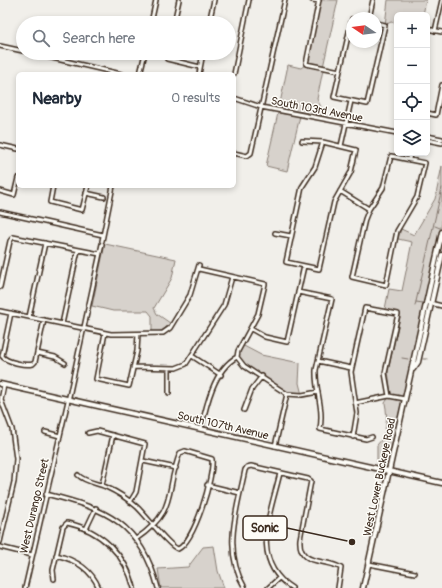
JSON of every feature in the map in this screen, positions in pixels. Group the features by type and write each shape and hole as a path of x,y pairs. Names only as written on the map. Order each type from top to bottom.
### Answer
{"main road":[{"name":"West Lower Buckeye Road","path":"363,588 370,564 442,232"},
{"name":"West Lower Buckeye Road","path":"412,369 418,362 442,255"},
{"name":"South 107th Avenue","path":"2,385 442,483"}],"street":[{"path":"153,16 156,0"},
{"path":"176,16 179,0"},
{"path":"211,16 214,0"},
{"path":"234,72 249,0"},
{"path":"236,153 250,155 285,0"},
{"path":"312,0 319,1 306,64 340,71"},
{"path":"370,12 373,0"},
{"path":"435,31 442,0"},
{"path":"382,24 385,24 382,37"},
{"path":"430,30 442,32"},
{"path":"346,45 334,97 367,104 380,48"},
{"path":"0,46 16,49"},
{"path":"61,60 112,72"},
{"path":"140,72 143,60"},
{"path":"171,60 200,67"},
{"path":"199,72 202,60"},
{"path":"430,114 436,115 442,85"},
{"name":"South 103rd Avenue","path":"236,99 261,107 394,132"},
{"path":"341,146 350,101"},
{"path":"430,137 442,139"},
{"path":"302,141 323,142 356,150 352,172 340,191 332,208 319,269 286,262 302,187 316,167 323,142"},
{"path":"430,141 442,143"},
{"path":"0,145 16,149"},
{"path":"391,156 409,160 425,163 417,197 397,231 386,285 352,277 369,209 383,188 391,156"},
{"path":"409,160 410,156"},
{"path":"0,191 14,195 16,186"},
{"path":"53,188 50,202 82,210 87,188"},
{"path":"68,400 100,254 113,188"},
{"path":"340,191 369,209"},
{"path":"86,193 104,197"},
{"path":"0,212 103,235"},
{"path":"276,233 291,236"},
{"path":"0,287 12,237 100,254"},
{"path":"29,317 44,242"},
{"path":"62,324 78,250"},
{"path":"251,329 265,337 287,342 304,266"},
{"path":"0,311 105,333 163,334 170,328 190,295 199,267 232,277 265,284 262,304 251,329 238,351 237,358 244,366 262,376 287,394 302,395 318,392"},
{"path":"133,367 181,367 192,356 224,305 232,277"},
{"path":"298,292 332,299 316,376 322,411 320,429 366,439 372,437"},
{"path":"426,302 442,306"},
{"path":"353,436 357,419 356,404 351,380 351,368 365,308 398,314 385,373 389,396"},
{"path":"11,313 3,357 6,360 33,364 37,354 44,320"},
{"path":"105,333 96,379 129,386 138,334"},
{"path":"37,354 55,357 65,363"},
{"path":"192,356 221,375"},
{"path":"201,429 209,395 228,363 237,358"},
{"path":"318,361 351,368"},
{"path":"169,368 169,393"},
{"path":"244,410 252,389 262,376"},
{"path":"0,542 14,482 16,460 12,429 1,400 2,385"},
{"path":"275,446 287,394"},
{"path":"356,404 389,396 405,399"},
{"name":"West Durango Street","path":"25,588 68,400"},
{"path":"88,433 95,431 145,444 136,492 130,502"},
{"path":"45,432 60,436"},
{"path":"102,485 113,435"},
{"path":"78,475 84,479 102,485 130,502 154,525 176,548 183,544 195,527 202,510 212,459 208,456 181,452 167,506 154,525 136,539"},
{"path":"143,460 176,468"},
{"path":"245,588 235,567 231,546 232,530 245,470 248,466 280,472 311,481 300,539 300,548 309,559 341,568 338,588"},
{"path":"280,472 265,541 268,560 279,578 292,588"},
{"path":"207,485 240,493"},
{"path":"46,494 96,508 121,524 136,539 145,552 153,570 158,588"},
{"path":"86,529 96,508"},
{"path":"54,579 53,572 56,556 65,524 86,529 103,539 116,551 128,569 134,588"},
{"path":"0,548 32,555"},
{"path":"56,556 81,565 91,574 99,588"},
{"path":"370,564 415,573"},
{"path":"268,588 279,578"}],"shaded area":[{"path":"319,0 338,0 323,67 306,64"},
{"path":"388,0 426,0 424,12 394,12 394,22 391,22 385,25"},
{"path":"288,65 301,68 305,65 323,70 317,99 324,116 279,108"},
{"path":"278,113 300,116 287,171 266,166"},
{"path":"442,166 442,223 388,463 384,466 377,462 377,445 383,436 386,426 385,403 391,394 388,371 400,317 398,313 385,309 389,289 402,291 412,242 398,239 401,229 414,235 435,199"},
{"path":"105,244 176,259 172,278 154,308 157,314 170,323 164,329 157,332 152,332 152,316 148,311 113,311 92,306"},
{"path":"242,345 261,355 300,363 299,383 302,395 287,394 244,366 237,358"},
{"path":"214,546 218,571 224,588 161,588 158,569 188,567 203,547"}],"waterway":[{"path":"415,306 442,188"},
{"path":"435,226 440,228"},
{"path":"416,302 423,303"},
{"path":"402,358 408,359"}],"place":[{"name":"Sonic","path":"352,542"}]}
